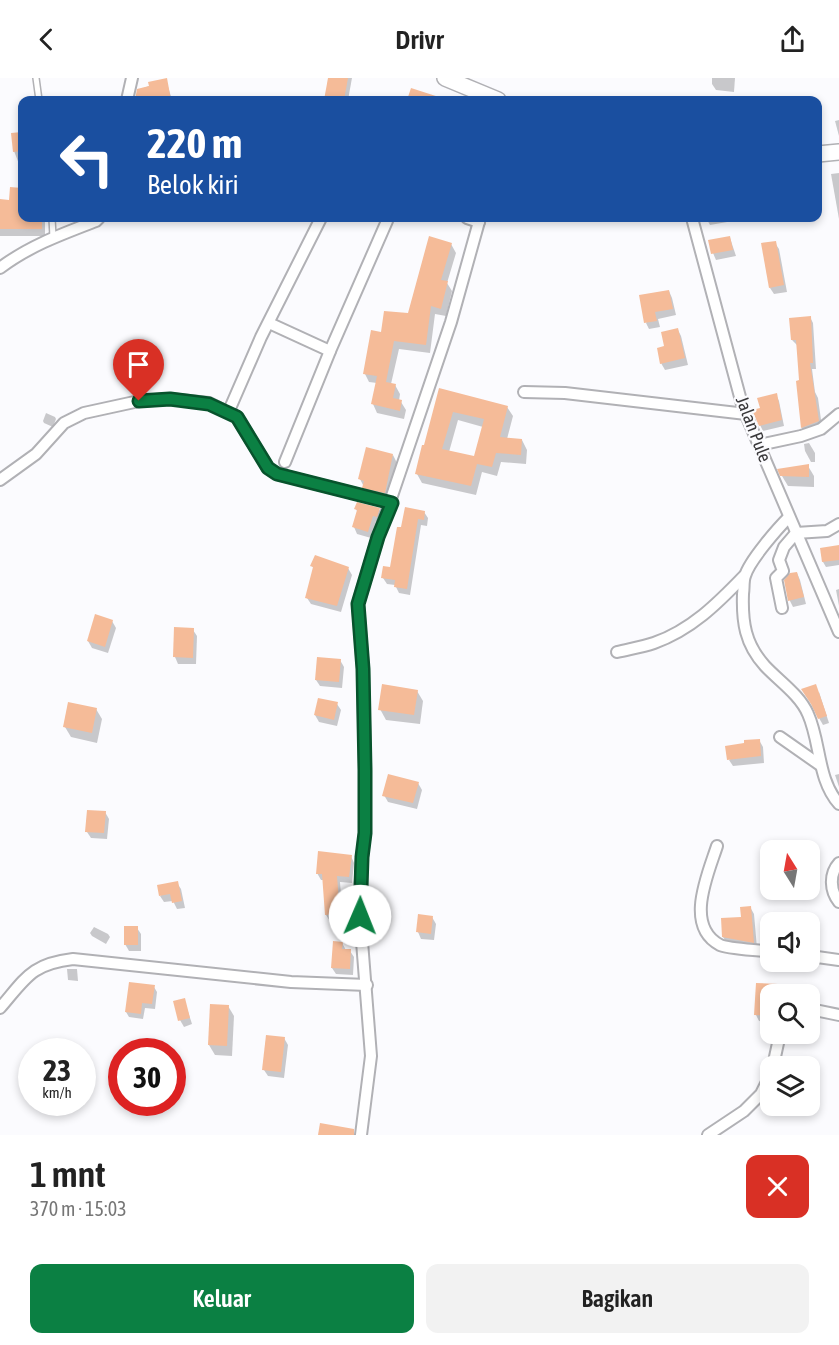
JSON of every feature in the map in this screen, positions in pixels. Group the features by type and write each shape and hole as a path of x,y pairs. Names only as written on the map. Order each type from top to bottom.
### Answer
{"main road":[{"path":"445,78 488,96"},
{"path":"822,154 839,152"}],"street":[{"path":"128,96 132,78"},
{"path":"0,268 15,256 53,237 93,222"},
{"path":"231,406 268,323 319,222"},
{"path":"285,462 330,351 387,222"},
{"path":"361,1135 371,1056 360,916 365,833 365,770 363,669 358,604 378,537 392,503 451,322 478,222"},
{"name":"Jalan Pule","path":"693,222 746,414 796,533 834,610 839,632"},
{"path":"268,323 330,351"},
{"path":"525,392 565,393 746,414"},
{"path":"0,480 36,454 64,423 84,413 139,401 170,399 209,404 237,417 268,468 277,474 392,503"},
{"path":"759,445 821,429 839,414"},
{"path":"617,652 653,644 687,628 710,611 744,576 759,553 789,517"},
{"path":"782,608 776,578 783,571 779,560 784,547 796,533 827,531 839,524"},
{"path":"744,576 743,624 750,644 764,665 807,711 820,765 830,791 839,804"},
{"path":"780,737 820,765"},
{"path":"717,846 706,879 700,911 704,927 721,945 760,950"},
{"path":"839,863 836,866 832,891 839,902"},
{"path":"820,957 839,960"},
{"path":"0,1008 38,968 51,962 73,959 291,982 367,985"},
{"path":"820,1011 839,1015"},
{"path":"708,1135 744,1111 760,1095"}],"lane":[{"path":"36,78 38,96"},
{"path":"52,222 53,237"}],"building":[{"path":"167,78 170,96 136,96 137,89 149,86 148,82"},
{"path":"328,78 348,78 345,96 325,96"},
{"path":"411,88 436,96 408,96"},
{"path":"18,132 18,151 13,152 11,133"},
{"path":"10,187 18,188 18,222 42,222 42,229 0,229 0,199 9,200"},
{"path":"429,236 452,243 441,280 448,281 441,309 431,306 426,345 394,341 386,382 396,384 393,398 402,400 400,411 371,404 377,376 363,374 371,330 381,332 384,311 408,313"},
{"path":"730,236 733,250 711,254 708,240"},
{"path":"776,241 784,285 769,288 761,243"},
{"path":"669,290 673,309 655,312 657,321 644,323 639,295"},
{"path":"811,316 813,363 810,363 819,421 801,428 796,381 799,380 796,340 791,340 789,318"},
{"path":"678,328 685,358 660,364 657,348 664,346 661,332"},
{"path":"439,388 508,406 500,437 522,439 521,455 496,453 492,467 477,464 471,486 415,474 422,445 424,445","holes":["453,412 484,419 474,456 442,449"]},
{"path":"777,393 782,420 759,426 752,410 760,408 757,398"},
{"path":"366,447 393,454 385,493 362,488 364,481 358,479"},
{"path":"809,464 809,477 780,476 777,469"},
{"path":"357,502 380,508 377,517 373,516 368,532 352,527"},
{"path":"405,507 425,511 424,520 418,519 407,589 394,587 395,580 381,578 383,566 390,567 397,527 401,527"},
{"path":"839,545 839,560 822,562 820,548"},
{"path":"315,555 349,567 337,606 305,598 313,567 310,566"},
{"path":"797,572 804,597 788,601 784,580 790,573"},
{"path":"95,614 113,620 105,647 87,641"},
{"path":"174,627 194,628 193,658 173,657"},
{"path":"317,657 341,659 339,682 315,680"},
{"path":"382,684 418,690 414,715 378,710"},
{"path":"816,684 827,716 818,719 801,689"},
{"path":"318,698 338,702 334,720 314,715"},
{"path":"68,702 97,708 92,733 63,727"},
{"path":"760,739 761,756 727,760 725,746 744,743 744,740"},
{"path":"388,774 419,782 413,803 382,796"},
{"path":"87,810 106,811 104,833 85,832"},
{"path":"318,851 352,855 349,877 337,876 340,914 325,915 322,874 316,874"},
{"path":"178,881 182,901 172,903 170,894 159,896 157,885"},
{"path":"751,906 754,943 722,937 721,918 741,917 740,907"},
{"path":"418,914 433,916 431,934 416,932"},
{"path":"124,926 138,926 138,945 124,945"},
{"path":"333,941 343,942 342,949 351,949 350,969 331,968"},
{"path":"129,982 155,985 152,1004 142,1003 141,1014 125,1012"},
{"path":"756,983 778,984 760,984 760,1015 754,1015"},
{"path":"185,998 190,1018 178,1021 173,1001"},
{"path":"210,1004 229,1005 227,1046 208,1045"},
{"path":"266,1035 285,1037 281,1072 262,1070"},
{"path":"320,1123 354,1129 354,1135 318,1135"}],"route":[{"path":"139,401 170,399 209,404 237,417 268,468 277,474 392,503 378,537 358,604 363,669 365,770 365,833 360,916"}]}
